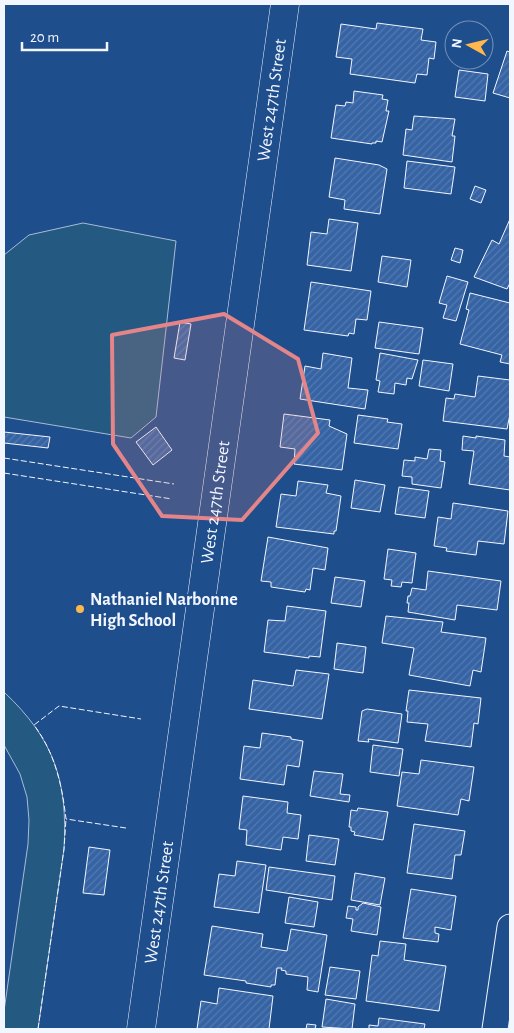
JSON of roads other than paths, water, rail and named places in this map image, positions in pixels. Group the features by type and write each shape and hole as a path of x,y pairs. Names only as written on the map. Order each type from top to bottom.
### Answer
{"street":[{"name":"West 247th Street","path":"141,1029 285,4"},
{"path":"495,1029 510,927"}],"place":[{"name":"Nathaniel Narbonne High School","path":"80,609"}]}
